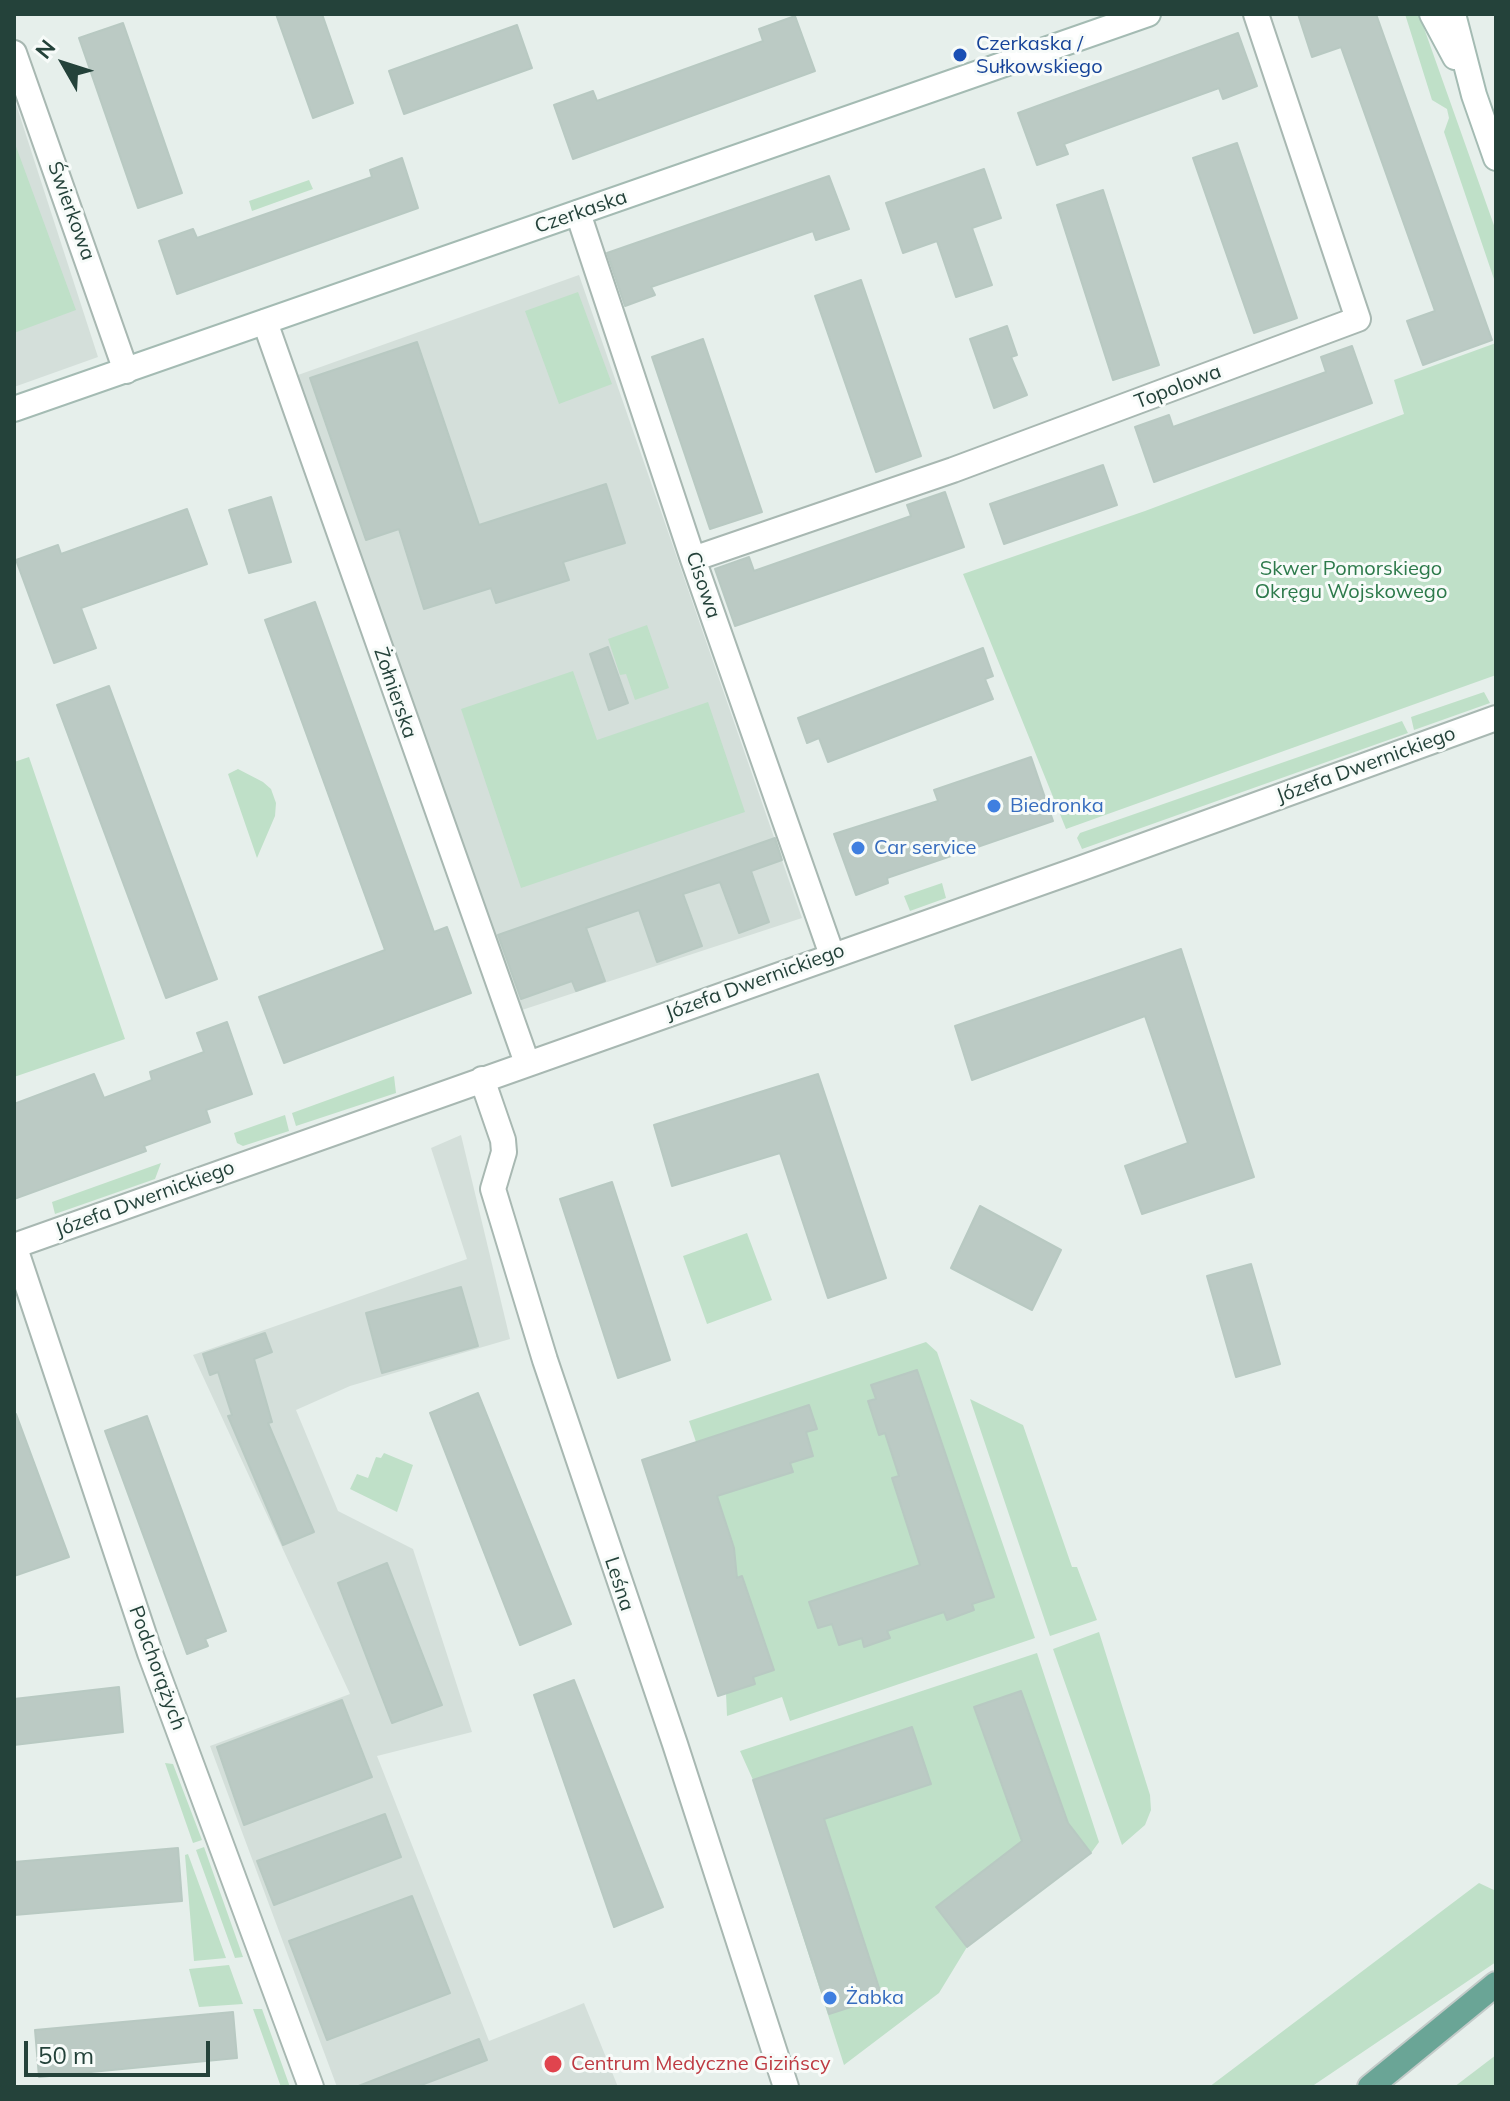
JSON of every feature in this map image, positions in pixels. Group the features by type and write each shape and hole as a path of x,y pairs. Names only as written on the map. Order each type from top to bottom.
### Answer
{"main road":[{"path":"1370,2087 1496,1984"}],"street":[{"name":"Czerkaska","path":"14,409 1148,14"},
{"name":"Topolowa","path":"693,559 967,465 1358,319 1256,14"},
{"path":"1432,14 1474,95"},
{"path":"1453,14 1474,95 1496,158"},
{"name":"Świerkowa","path":"14,53 126,371"},
{"name":"Cisowa","path":"578,213 693,559 832,955"},
{"name":"Żołnierska","path":"265,322 527,1063"},
{"name":"Józefa Dwernickiego","path":"14,1246 1496,718"},
{"name":"Leśna","path":"482,1079 503,1140 504,1152 493,1189 545,1360 675,1744 786,2087"},
{"name":"Podchorążych","path":"14,1246 150,1653 311,2087"}],"shaded area":[{"path":"14,98 98,357 14,387"},
{"path":"579,275 802,918 522,1010 298,375"},
{"path":"461,1135 510,1339 350,1386 296,1410 338,1511 413,1549 472,1732 377,1756 489,2041 584,2003 618,2087 337,2087 210,1746 350,1694 193,1355 467,1259 431,1148"}],"green space":[{"path":"1405,14 1419,14 1496,231 1496,285 1444,132 1449,118 1447,109 1432,100"},
{"path":"14,141 76,310 14,333"},
{"path":"309,180 313,189 252,211 249,201"},
{"path":"578,292 612,384 559,404 525,311"},
{"name":"Skwer Pomorskiego Okręgu Wojskowego","path":"1496,343 1496,675 1066,829 963,574 1145,511 1404,414 1394,380"},
{"path":"647,625 669,688 635,700 626,674 620,675 608,639"},
{"path":"573,671 597,740 708,702 745,812 521,888 461,709"},
{"path":"1484,692 1490,703 1414,730 1411,717"},
{"path":"1402,721 1408,733 1082,849 1077,838 1080,833"},
{"path":"29,757 125,1039 14,1077 14,762"},
{"path":"238,769 271,789 276,803 275,816 257,858 228,774"},
{"path":"942,883 946,898 910,911 904,896"},
{"path":"394,1076 396,1093 296,1126 292,1113"},
{"path":"285,1115 289,1131 243,1146 237,1143 234,1133"},
{"path":"161,1163 155,1179 55,1214 52,1202"},
{"path":"747,1233 772,1300 707,1324 683,1256"},
{"path":"926,1342 937,1352 1035,1638 790,1721 782,1697 727,1716 725,1670 696,1442 689,1421"},
{"path":"970,1399 1023,1425 1072,1567 1077,1567 1097,1620 1050,1636"},
{"path":"384,1453 413,1465 397,1512 350,1489 357,1474 368,1478 376,1457 381,1458"},
{"path":"1099,1632 1150,1795 1151,1810 1145,1825 1122,1845 1053,1649"},
{"path":"1037,1653 1099,1842 1091,1853 967,1947 939,1993 844,2065 753,1780 740,1751"},
{"path":"165,1763 173,1764 202,1840 193,1843"},
{"path":"204,1847 243,1957 235,1958 196,1850"},
{"path":"188,1854 226,1958 194,1961 185,1855"},
{"path":"1479,1883 1496,1891 1496,1962 1311,2087 1209,2087"},
{"path":"229,1965 243,2004 199,2007 189,1969"},
{"path":"253,2009 262,2009 290,2087 281,2087"},
{"path":"1496,2055 1496,2087 1454,2087"}],"building":[{"path":"276,14 322,14 353,103 313,118"},
{"path":"1298,14 1376,14 1492,340 1423,365 1407,321 1435,311 1341,47 1312,57"},
{"path":"795,16 815,71 573,159 554,105 593,91 597,101 763,41 759,29"},
{"path":"123,23 182,193 138,208 79,38"},
{"path":"517,25 532,68 404,114 389,71"},
{"path":"1238,33 1257,86 1223,99 1219,88 1064,144 1068,154 1037,165 1018,113"},
{"path":"1237,143 1297,318 1254,333 1193,158"},
{"path":"402,158 418,208 177,294 159,241 193,229 197,238 372,177 370,170"},
{"path":"984,169 1001,218 972,228 992,285 956,297 937,241 903,253 886,203"},
{"path":"829,176 849,229 816,240 813,231 651,287 655,295 625,306 607,253"},
{"path":"1103,190 1159,365 1113,380 1057,205"},
{"path":"861,280 921,456 876,472 815,296"},
{"path":"1007,326 1017,355 1011,357 1027,395 994,408 970,339"},
{"path":"703,339 762,512 710,529 652,357"},
{"path":"417,342 479,525 606,484 625,543 563,562 569,580 496,603 491,588 424,609 399,529 366,540 310,378"},
{"path":"1352,346 1372,403 1154,482 1135,427 1169,415 1173,427 1326,372 1321,357"},
{"path":"1103,465 1117,505 1004,544 990,504"},
{"path":"945,492 964,547 735,626 715,569 749,557 754,571 911,516 907,505"},
{"path":"271,497 291,562 249,573 229,510"},
{"path":"187,509 207,564 81,608 96,648 54,663 16,560 58,545 61,554"},
{"path":"315,602 434,932 447,927 471,993 284,1063 259,997 385,950 265,620"},
{"path":"608,647 628,703 609,710 590,654"},
{"path":"983,648 993,676 985,679 993,699 828,762 819,738 807,743 798,718"},
{"path":"109,686 217,979 166,998 57,705"},
{"path":"1031,757 1053,821 887,878 888,883 856,895 834,834 938,801 934,790"},
{"path":"775,838 782,860 751,871 769,922 739,933 720,882 683,894 702,946 657,962 639,910 586,928 605,981 576,991 572,981 521,999 498,935"},
{"path":"1181,949 1254,1177 1142,1214 1125,1166 1188,1143 1145,1016 972,1080 955,1026"},
{"path":"227,1022 252,1094 206,1110 210,1122 144,1146 146,1151 14,1199 14,1104 94,1074 104,1098 152,1080 150,1072 204,1052 197,1033"},
{"path":"818,1074 886,1278 828,1298 780,1153 672,1186 654,1125"},
{"path":"612,1182 670,1360 618,1378 560,1199"},
{"path":"980,1206 1061,1250 1032,1310 951,1268"},
{"path":"1251,1264 1280,1364 1236,1377 1207,1276"},
{"path":"461,1287 478,1346 382,1373 366,1313"},
{"path":"265,1333 272,1352 254,1359 272,1422 268,1423 314,1532 283,1545 228,1416 232,1415 218,1372 210,1375 203,1354"},
{"path":"917,1370 994,1597 972,1604 974,1610 947,1620 944,1612 887,1631 890,1638 864,1647 862,1638 839,1645 832,1624 818,1628 809,1602 920,1565 892,1478 899,1476 885,1433 879,1435 868,1401 876,1399 871,1385"},
{"path":"478,1393 571,1624 520,1645 430,1413"},
{"path":"809,1405 817,1429 806,1432 813,1456 790,1463 793,1472 717,1496 734,1548 737,1578 742,1576 774,1670 753,1677 755,1684 718,1696 642,1460"},
{"path":"14,1415 69,1557 14,1576"},
{"path":"147,1416 226,1631 205,1639 208,1646 187,1654 105,1431"},
{"path":"387,1563 442,1705 392,1723 338,1583"},
{"path":"574,1680 663,1907 614,1927 534,1695"},
{"path":"119,1687 123,1732 14,1745 14,1699"},
{"path":"1021,1691 1068,1823 1091,1853 967,1947 936,1907 1022,1841 974,1707"},
{"path":"342,1700 372,1777 244,1825 217,1747"},
{"path":"912,1727 931,1784 824,1819 882,1997 829,2014 753,1780"},
{"path":"385,1814 401,1857 274,1905 257,1861"},
{"path":"178,1848 182,1901 14,1915 14,1862"},
{"path":"412,1896 450,1993 327,2040 289,1941"},
{"path":"233,2012 237,2058 39,2077 35,2030"},
{"path":"479,2039 487,2060 416,2087 356,2087"}],"place":[{"name":"Czerkaska / Sułkowskiego","path":"960,55"},
{"name":"Biedronka","path":"994,806"},
{"name":"Car service","path":"858,848"},
{"name":"Żabka","path":"830,1998"},
{"name":"Centrum Medyczne Gizińscy","path":"553,2064"}]}
